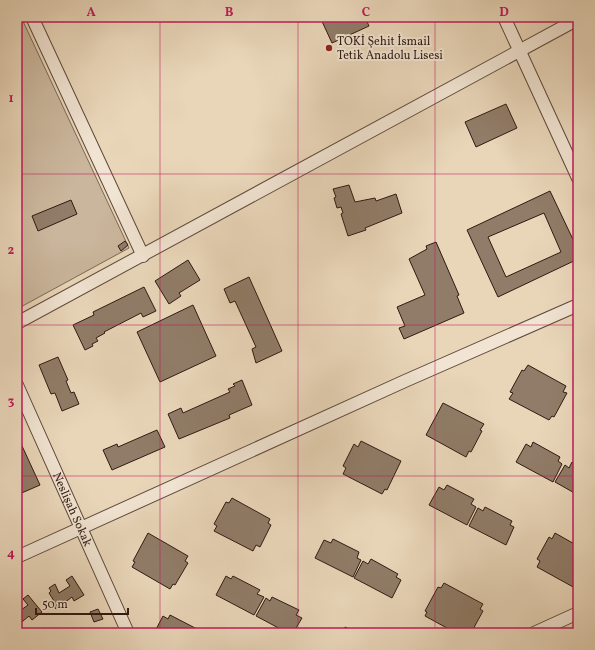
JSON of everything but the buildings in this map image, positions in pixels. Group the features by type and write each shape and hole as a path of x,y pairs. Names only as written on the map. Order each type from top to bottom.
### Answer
{"street":[{"path":"32,17 143,256"},
{"path":"504,17 578,178"},
{"path":"17,323 578,19"},
{"path":"17,557 370,397 578,305"},
{"name":"Neslişah Sokak","path":"17,385 128,633"},
{"path":"534,633 578,613"}],"shaded area":[{"path":"17,17 21,17 129,248 17,309"}],"place":[{"name":"TOKİ Şehit İsmail Tetik Anadolu Lisesi","path":"329,48"}]}
